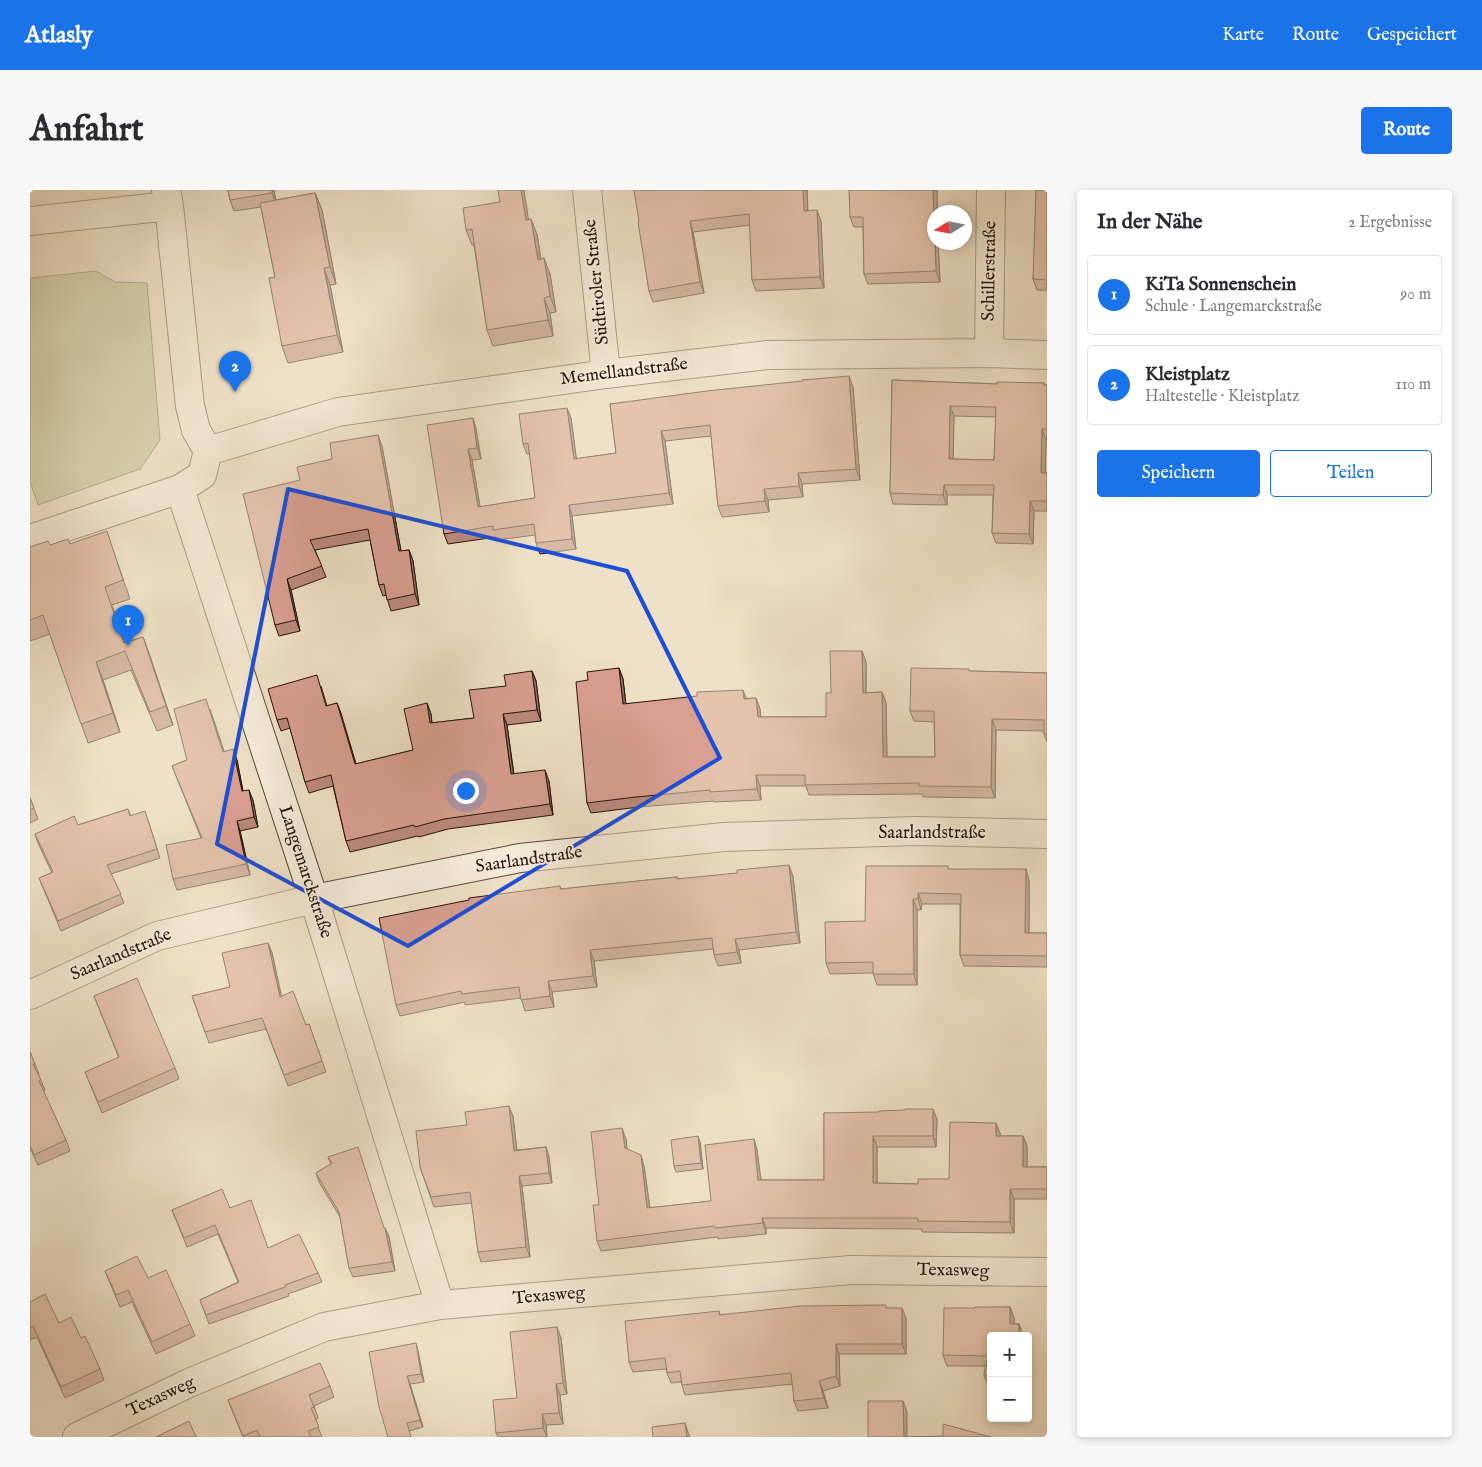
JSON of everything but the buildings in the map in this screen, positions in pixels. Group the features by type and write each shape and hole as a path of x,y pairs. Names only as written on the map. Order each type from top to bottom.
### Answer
{"street":[{"name":"Südtiroler Straße","path":"587,190 606,374"},
{"name":"Schillerstraße","path":"989,353 991,190"},
{"path":"30,220 167,198 190,406 196,430 208,451 202,475 180,489 30,539"},
{"name":"Memellandstraße","path":"208,451 338,412 606,374 768,355 1047,354"},
{"name":"Langemarckstraße","path":"180,489 314,899 440,1305"},
{"name":"Saarlandstraße","path":"30,995 157,936 314,899 520,858 724,836 917,831 1047,834"},
{"name":"Texasweg","path":"76,1437 189,1383 324,1327 440,1305 851,1270 1047,1272"}],"highlighted area":[{"path":"288,489 627,571 720,758 408,946 217,844"}],"green space":[{"path":"96,271 115,282 147,283 160,440 140,469 38,505 30,481 30,278"}],"place":[{"name":"Kleistplatz","path":"235,392"},
{"name":"KiTa Sonnenschein","path":"128,646"}]}
